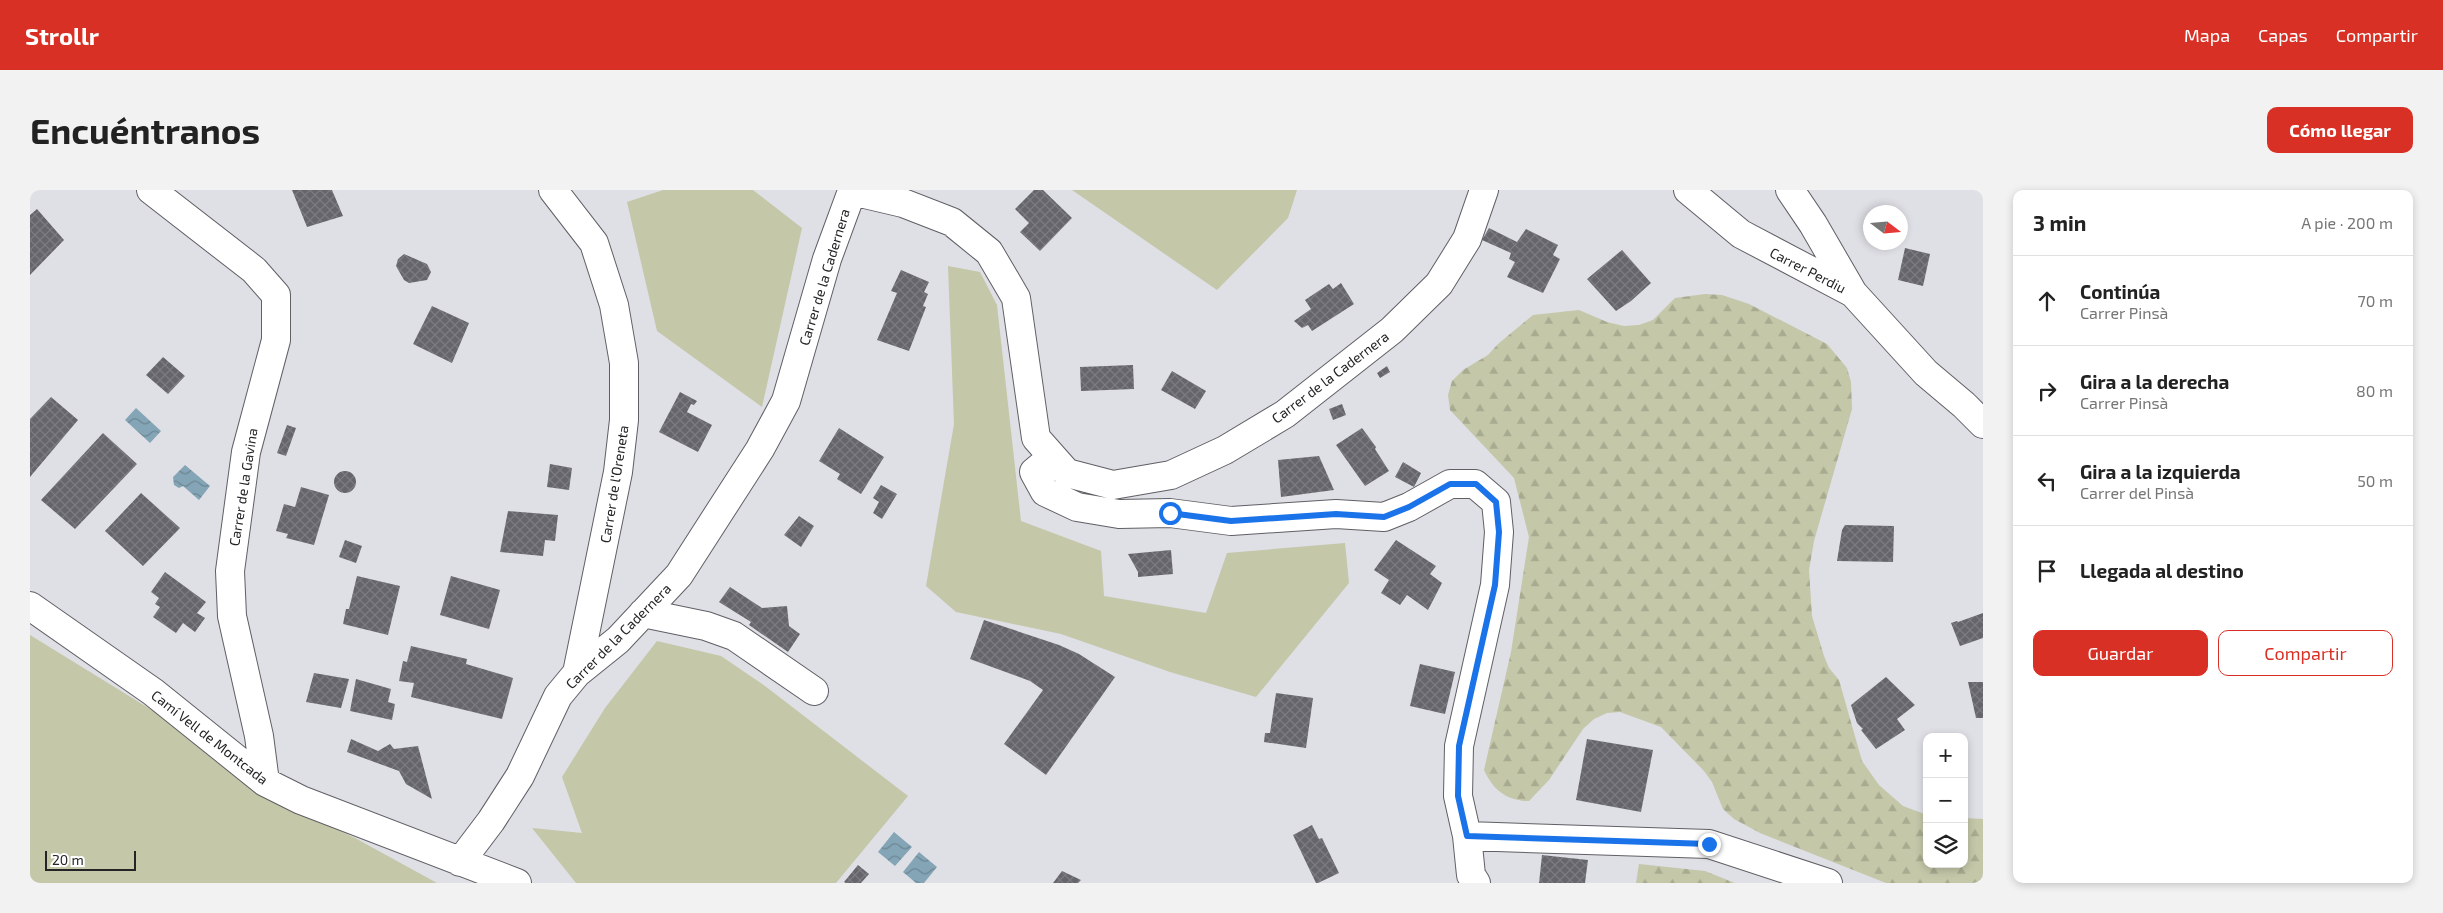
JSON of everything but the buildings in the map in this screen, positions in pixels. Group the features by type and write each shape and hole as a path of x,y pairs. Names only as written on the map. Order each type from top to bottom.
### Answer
{"street":[{"name":"Carrer de la Gavina","path":"151,190 254,270 276,295 276,340 246,452 230,571 232,616 259,736 265,782"},
{"name":"Carrer de l'Oreneta","path":"553,190 594,243 614,304 624,363 624,420 618,472 577,673"},
{"name":"Carrer de la Cadernera","path":"460,862 491,821 520,776 558,696 577,673 618,640 679,575 760,450 786,401 827,260 852,191 903,203 952,222 989,252 1016,298 1036,438 1067,473 1113,485 1171,475 1225,450 1285,414 1392,330 1439,284 1467,239 1484,190"},
{"name":"Carrer Perdiu","path":"1688,190 1741,234 1853,293 1926,373 1983,424"},
{"path":"1790,190 1813,224 1853,293"},
{"path":"1052,457 1034,472 1045,492 1077,507 1119,514 1170,513 1231,521 1336,514 1384,517 1409,507 1450,484 1476,484 1496,502 1499,532 1495,585 1459,746 1458,796 1467,836 1472,875 1476,883"},
{"name":"Camí Vell de Montcada","path":"30,606 153,692 265,782 301,800 517,883"},
{"path":"643,613 706,626 734,636 814,691"},
{"path":"1467,836 1709,844 1828,883"}],"green space":[{"path":"663,190 753,190 802,228 762,407 657,331 627,202"},
{"path":"1072,190 1297,190 1288,218 1217,290"},
{"path":"948,266 980,272 997,305 1021,521 1101,551 1104,596 1206,613 1227,553 1345,543 1349,583 1256,697 1170,672 1061,634 956,612 926,586 954,424"},
{"path":"1705,294 1722,295 1749,304 1827,344 1847,368 1851,382 1852,409 1814,541 1809,570 1812,616 1829,668 1839,680 1862,761 1879,785 1903,806 1923,814 1923,868 1968,868 1968,818 1983,819 1983,883 1886,883 1760,833 1734,819 1723,809 1712,782 1704,771 1661,727 1620,712 1607,713 1594,719 1583,729 1549,780 1529,801 1514,799 1496,789 1484,770 1511,652 1529,537 1514,478 1450,410 1448,395 1452,381 1463,370 1488,355 1498,344 1533,315 1579,310 1607,322 1624,326 1639,325 1653,320 1675,298"},
{"path":"30,635 155,712 248,787 355,838 437,883 30,883"},
{"path":"657,641 721,656 765,686 908,796 836,883 576,883 532,828 582,833 562,777 605,708"},
{"path":"1639,864 1705,871 1735,883 1636,883"}],"water":[{"path":"136,408 161,431 150,443 125,420"},
{"path":"185,465 210,486 199,500 183,486 179,488 174,485 173,477"},
{"path":"894,832 912,847 895,866 878,852"},
{"path":"919,852 937,867 924,883 916,883 903,872"}],"route":[{"path":"1170,513 1231,521 1336,514 1384,517 1409,507 1450,484 1476,484 1496,502 1499,532 1495,585 1459,746 1458,796 1467,836 1709,844"}]}
